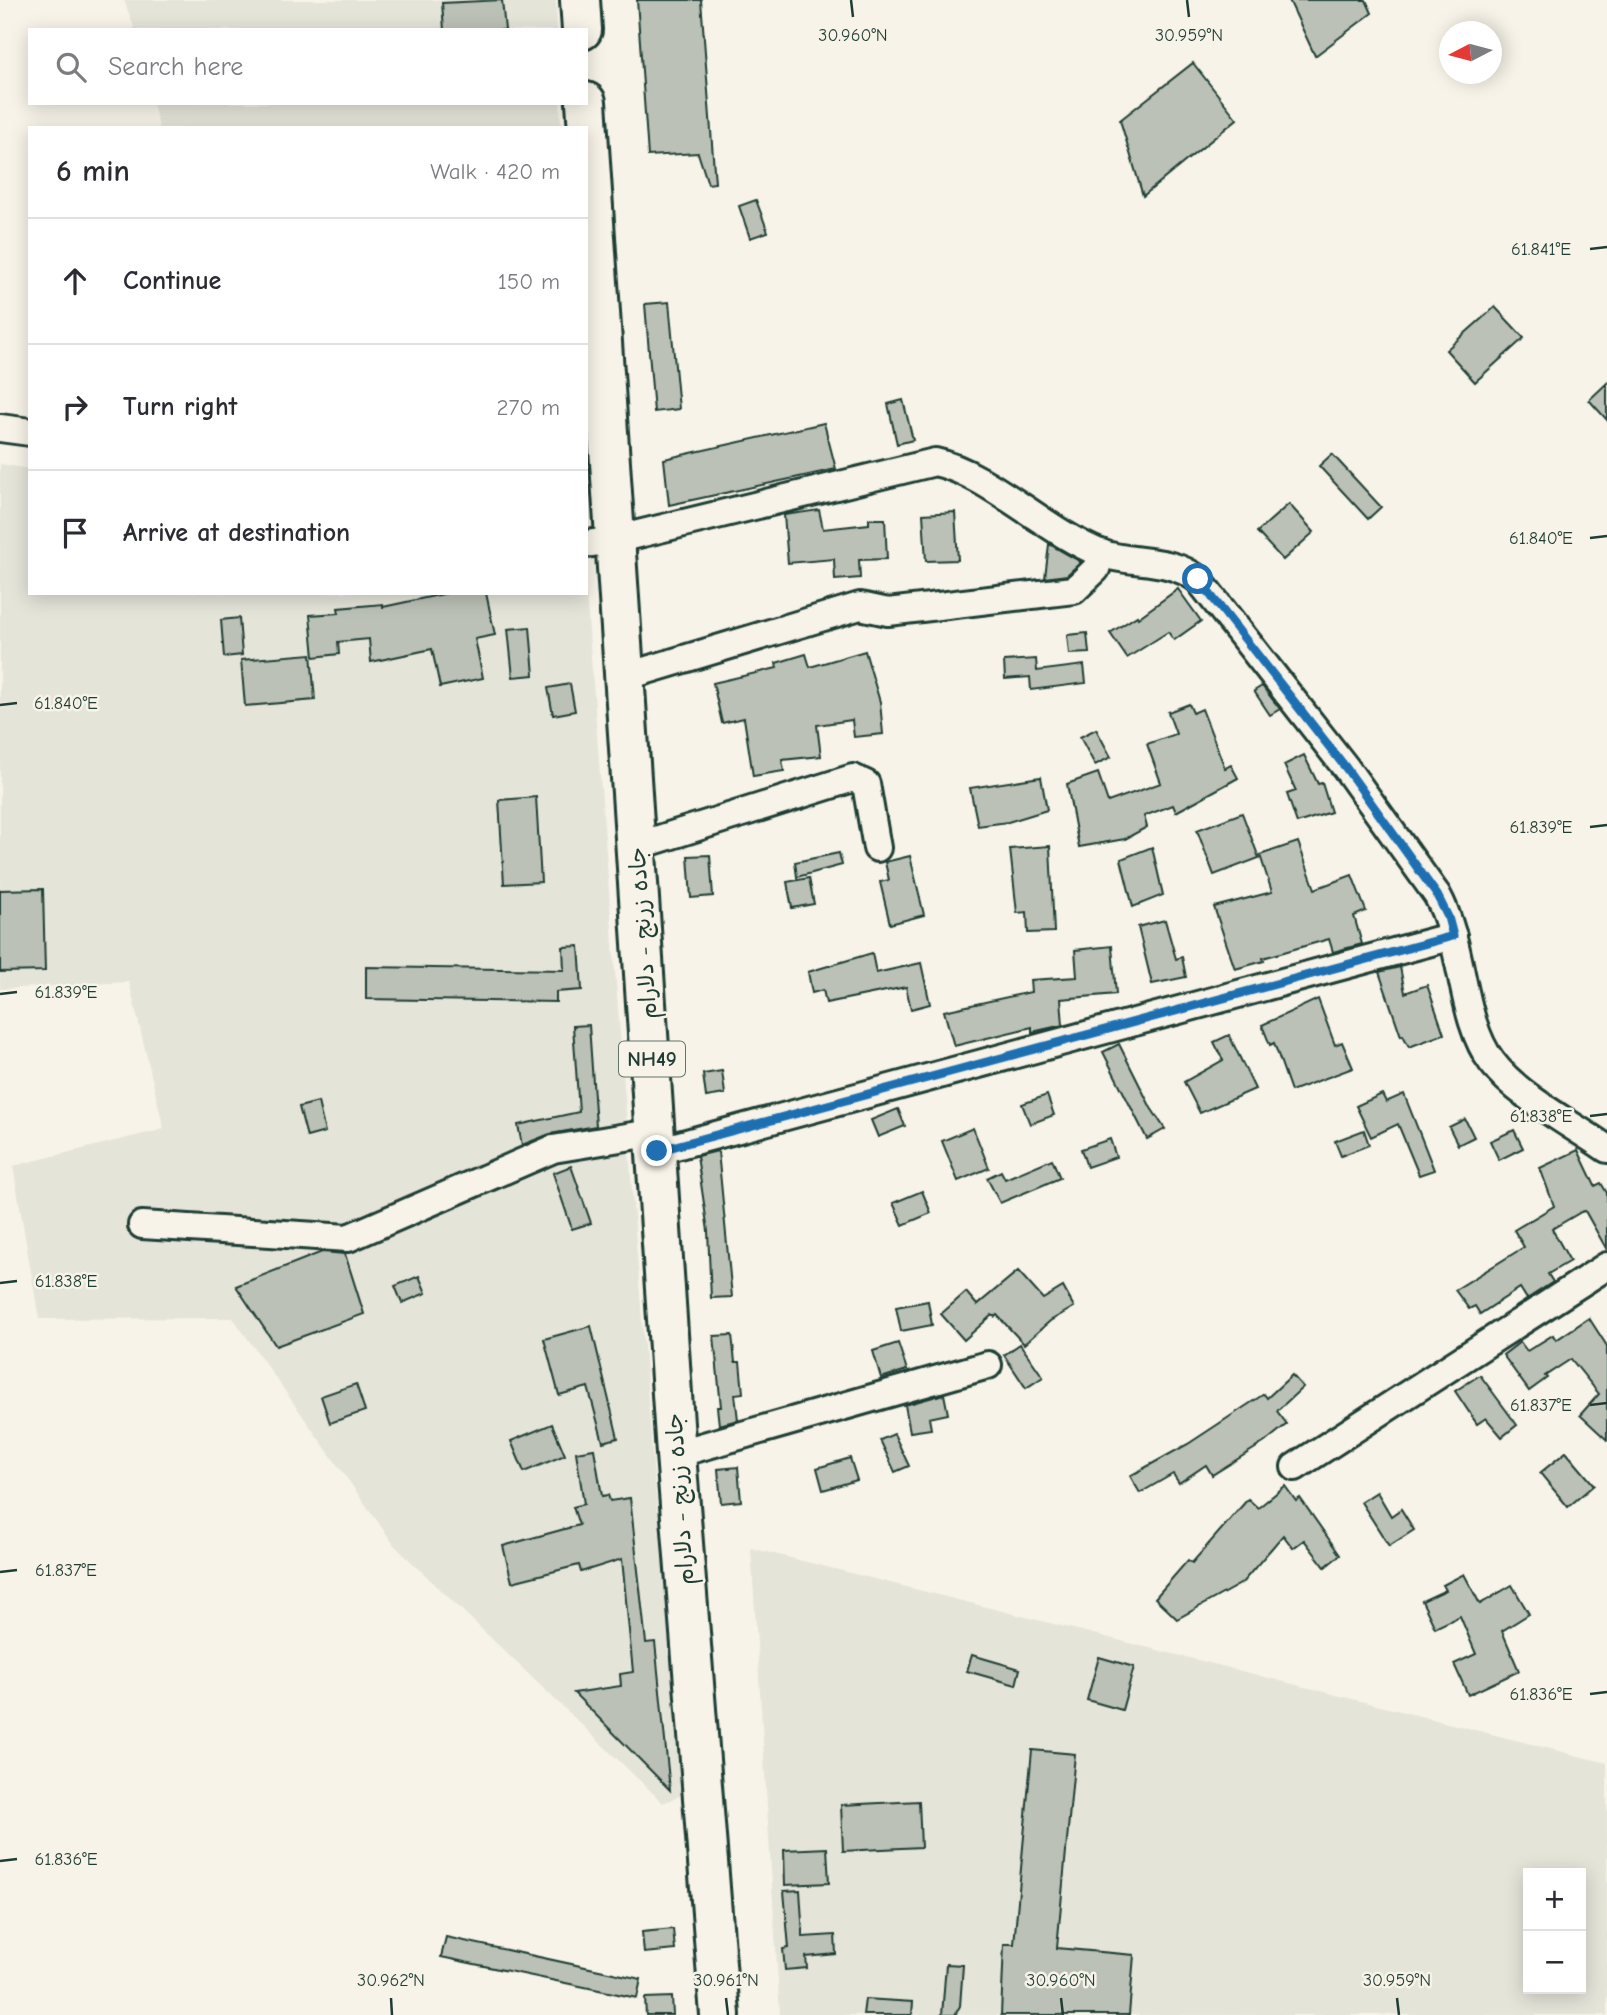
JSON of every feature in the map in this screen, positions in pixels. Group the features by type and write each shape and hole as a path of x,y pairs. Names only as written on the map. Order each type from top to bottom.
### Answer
{"highway":[{"path":"580,0 582,28"},
{"name":"جاده زرنج - دلارام","path":"586,105 587,126"},
{"name":"جاده زرنج - دلارام","path":"588,165 600,542 624,677 676,1454 720,2015"}],"street":[{"path":"0,428 28,432"},
{"path":"600,542 935,462 963,472 1023,510 1101,553 1178,567 1198,579 1346,768 1437,895 1448,917 1477,1030 1490,1060 1506,1079 1607,1149"},
{"path":"624,677 860,606 888,612 1074,590 1096,569 1101,553"},
{"path":"637,846 853,778 866,784 877,848"},
{"path":"142,1225 348,1238 553,1149 657,1141 1453,936"},
{"path":"1295,1467 1607,1266"},
{"path":"676,1454 988,1365"}],"shaded area":[{"path":"124,0 556,0 557,28 134,28"},
{"path":"153,105 560,105 561,126 159,126"},
{"path":"0,464 28,469 28,595 586,595 654,1476 686,1793 663,1803 395,1546 233,1318 39,1319 13,1166 164,1129 129,982 0,989"},
{"path":"751,1548 1607,1763 1607,2015 780,2015"}],"building":[{"path":"502,0 505,28 444,28 442,3"},
{"path":"637,0 701,0 715,183 708,184 698,153 648,156"},
{"path":"1289,0 1366,0 1372,13 1315,56"},
{"path":"1193,63 1237,119 1143,196 1120,120"},
{"path":"756,200 768,232 750,238 739,206"},
{"path":"669,302 679,409 654,412 645,304"},
{"path":"1495,307 1524,338 1475,382 1446,350"},
{"path":"1607,383 1607,420 1589,400"},
{"path":"903,400 913,440 897,444 888,404"},
{"path":"824,423 836,469 669,505 664,459"},
{"path":"1332,454 1381,507 1368,519 1319,466"},
{"path":"1289,504 1314,532 1283,560 1257,532"},
{"path":"819,510 823,529 869,524 869,519 885,519 887,559 859,560 860,578 835,580 834,559 788,563 784,515"},
{"path":"955,512 958,560 926,561 923,514"},
{"path":"1049,544 1081,562 1067,575 1045,578"},
{"path":"1178,589 1201,621 1174,640 1168,632 1127,658 1110,633 1137,616 1138,618"},
{"path":"439,595 486,595 495,635 475,639 483,678 440,687 432,649 371,662 369,639 338,642 339,654 314,657 310,615 339,613 338,608 383,604 383,607"},
{"path":"239,618 242,655 224,657 221,620"},
{"path":"530,627 534,675 513,677 508,629"},
{"path":"1087,633 1089,653 1069,654 1067,635"},
{"path":"865,651 880,702 883,734 854,737 852,720 817,725 821,756 782,760 784,771 753,776 744,718 722,723 713,683 777,668 776,663 806,654 810,667"},
{"path":"311,654 315,700 245,706 241,660"},
{"path":"1036,659 1037,671 1084,665 1086,683 1031,690 1030,677 1005,679 1004,661"},
{"path":"570,684 575,711 553,715 548,688"},
{"path":"1262,686 1280,709 1270,715 1254,691"},
{"path":"1189,704 1193,713 1202,709 1225,768 1231,765 1238,778 1176,812 1173,805 1144,816 1147,827 1125,839 1079,847 1067,784 1098,773 1108,802 1161,783 1147,744 1176,734 1168,712"},
{"path":"1096,729 1111,757 1095,765 1080,737"},
{"path":"1304,755 1318,784 1322,783 1331,812 1297,823 1287,794 1296,791 1284,765"},
{"path":"1041,777 1047,810 1008,822 978,826 970,788"},
{"path":"536,797 541,882 504,884 499,800"},
{"path":"1242,813 1259,858 1214,875 1197,830"},
{"path":"1298,842 1315,889 1352,875 1366,911 1354,916 1362,944 1333,952 1329,939 1235,969 1214,907 1272,892 1260,855"},
{"path":"1050,846 1054,932 1028,933 1027,912 1017,913 1010,849"},
{"path":"1152,847 1163,895 1133,907 1121,859"},
{"path":"839,853 842,865 797,877 795,862"},
{"path":"710,855 713,896 691,898 688,856"},
{"path":"910,856 924,915 890,924 880,882 889,880 885,862"},
{"path":"809,878 814,904 792,908 787,882"},
{"path":"43,889 45,971 0,972 0,890"},
{"path":"1165,920 1176,959 1182,957 1186,977 1152,984 1138,927"},
{"path":"579,946 582,990 556,992 556,1002 366,999 366,967 564,970 563,947"},
{"path":"1112,946 1116,994 1061,999 1063,1025 1032,1032 1032,1027 954,1046 944,1011 1031,992 1030,980 1077,977 1075,950"},
{"path":"872,953 876,973 921,963 930,1004 911,1009 906,987 826,1003 823,990 812,993 808,972"},
{"path":"1400,967 1405,993 1427,985 1444,1034 1409,1047 1403,1035 1401,1036 1379,972"},
{"path":"1318,999 1335,1045 1342,1042 1353,1068 1291,1091 1274,1043 1270,1045 1262,1025"},
{"path":"589,1025 596,1126 550,1134 522,1145 518,1125 579,1112 573,1026"},
{"path":"1229,1035 1255,1089 1200,1113 1184,1082 1223,1060 1214,1042"},
{"path":"1119,1044 1151,1108 1165,1129 1147,1139 1103,1052"},
{"path":"722,1071 725,1094 706,1097 703,1074"},
{"path":"1382,1094 1386,1102 1404,1094 1434,1170 1419,1175 1398,1124 1371,1137 1356,1106"},
{"path":"1047,1095 1054,1115 1030,1124 1022,1104"},
{"path":"318,1102 325,1132 307,1137 299,1107"},
{"path":"898,1109 905,1126 878,1137 871,1120"},
{"path":"1465,1119 1474,1137 1458,1145 1449,1127"},
{"path":"973,1128 989,1168 958,1181 942,1141"},
{"path":"1364,1130 1369,1145 1341,1156 1335,1141"},
{"path":"1514,1130 1523,1148 1499,1160 1490,1141"},
{"path":"1110,1139 1116,1157 1087,1167 1081,1149"},
{"path":"1578,1150 1595,1186 1601,1183 1607,1193 1607,1250 1585,1211 1581,1212 1552,1229 1570,1261 1548,1274 1553,1282 1527,1299 1520,1288 1480,1314 1475,1306 1469,1309 1455,1290 1524,1247 1514,1230 1554,1206 1540,1168"},
{"path":"718,1151 732,1297 711,1298 708,1231 697,1156"},
{"path":"1052,1159 1060,1178 1000,1203 987,1178 1001,1171 1005,1179"},
{"path":"571,1166 591,1223 572,1229 553,1173"},
{"path":"922,1191 931,1213 903,1225 893,1203"},
{"path":"322,1252 345,1254 364,1314 276,1346 236,1286"},
{"path":"1018,1271 1043,1299 1063,1287 1074,1307 1050,1321 1024,1344 997,1315 992,1315 964,1340 941,1314 966,1292 977,1305"},
{"path":"419,1276 426,1293 402,1303 395,1286"},
{"path":"928,1301 932,1325 901,1331 896,1307"},
{"path":"1589,1318 1607,1346 1607,1440 1580,1415 1599,1394 1571,1359 1545,1376 1547,1378 1529,1391 1503,1355 1520,1342 1527,1351 1553,1335 1556,1340"},
{"path":"591,1326 618,1438 603,1442 588,1387 559,1395 544,1339"},
{"path":"732,1335 735,1362 740,1362 743,1393 735,1394 738,1420 719,1425 717,1407 721,1407 714,1336"},
{"path":"898,1343 907,1370 881,1378 873,1351"},
{"path":"1020,1344 1043,1377 1026,1388 1004,1355"},
{"path":"1292,1375 1303,1387 1277,1411 1287,1424 1265,1442 1212,1475 1206,1465 1179,1483 1173,1474 1140,1493 1130,1476 1188,1444 1264,1394 1267,1398"},
{"path":"1480,1375 1517,1425 1502,1437 1486,1418 1477,1424 1455,1391"},
{"path":"356,1384 365,1411 330,1423 321,1396"},
{"path":"944,1394 948,1414 929,1418 931,1429 910,1432 905,1405"},
{"path":"552,1424 565,1455 524,1472 511,1441"},
{"path":"894,1434 909,1466 895,1472 880,1440"},
{"path":"594,1449 602,1496 608,1495 610,1501 630,1498 646,1643 655,1642 670,1790 574,1693 621,1686 620,1674 633,1672 622,1559 581,1572 579,1565 512,1582 503,1546 579,1525 573,1507 584,1504 576,1452"},
{"path":"1566,1452 1594,1485 1568,1507 1540,1473"},
{"path":"850,1458 857,1480 823,1490 817,1468"},
{"path":"738,1467 741,1501 721,1503 718,1469"},
{"path":"1285,1486 1296,1501 1300,1498 1340,1555 1325,1567 1304,1540 1293,1548 1283,1535 1242,1583 1177,1619 1155,1598 1188,1560 1192,1563 1248,1499 1258,1508"},
{"path":"1377,1492 1391,1516 1401,1509 1414,1530 1389,1546 1361,1502"},
{"path":"1464,1574 1480,1604 1512,1585 1529,1614 1502,1631 1519,1671 1468,1695 1454,1664 1476,1654 1460,1616 1435,1628 1422,1601 1446,1590 1443,1585"},
{"path":"972,1655 1020,1669 1016,1685 967,1671"},
{"path":"1099,1657 1134,1667 1122,1710 1087,1700"},
{"path":"1032,1750 1075,1754 1057,1948 1134,1955 1129,2015 1001,2015 1004,1944 1014,1944"},
{"path":"919,1801 921,1847 843,1851 841,1805"},
{"path":"827,1848 829,1883 785,1885 784,1850"},
{"path":"800,1890 803,1937 835,1935 836,1954 806,1957 807,1968 785,1970 783,1949 789,1948 784,1891"},
{"path":"673,1929 675,1950 644,1953 642,1932"},
{"path":"446,1937 641,1979 637,1998 441,1957"},
{"path":"946,1964 963,1965 960,2006 955,2015 942,2015"},
{"path":"672,1997 673,2015 646,2015 645,1998"},
{"path":"865,1999 913,2002 912,2015 863,2015"}],"route":[{"path":"657,1151 1453,936 1448,917 1437,895 1346,768 1198,579"}]}
